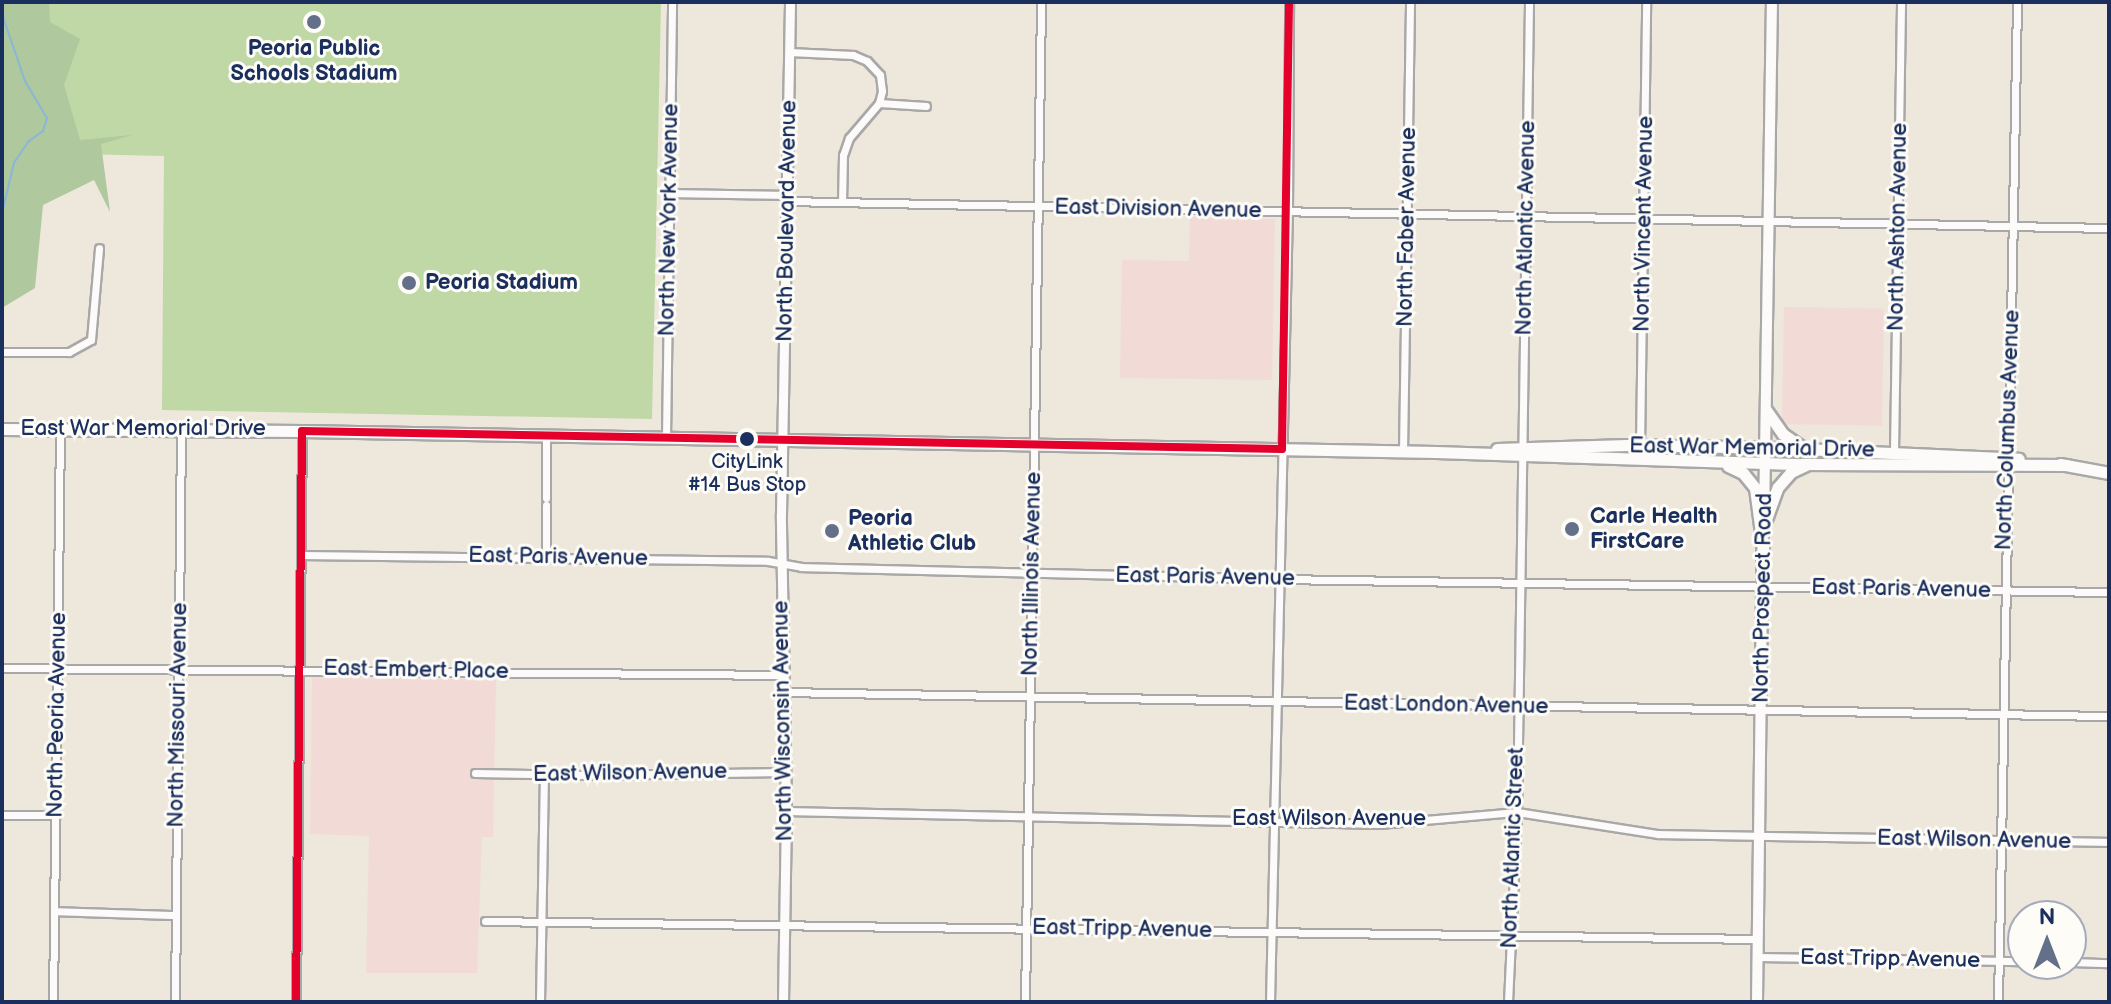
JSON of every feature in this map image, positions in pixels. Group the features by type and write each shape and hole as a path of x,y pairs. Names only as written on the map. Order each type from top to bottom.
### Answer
{"highway":[{"path":"1766,410 1783,434 1808,448"},
{"name":"East War Memorial Drive","path":"2,429 181,429 1523,453 1765,463 2008,461"},
{"name":"East War Memorial Drive","path":"1523,453 1640,446 1808,448 1894,451 2067,465 2109,473"},
{"path":"1656,460 1723,464 1745,475 1758,496 1763,548"},
{"path":"1764,531 1769,504 1784,478 1800,467 1825,463"}],"main road":[{"name":"North Prospect Road","path":"1757,1002 1772,2"}],"street":[{"name":"North New York Avenue","path":"666,438 672,2"},
{"name":"North Boulevard Avenue","path":"784,440 790,2"},
{"name":"North Illinois Avenue","path":"1025,1002 1041,2"},
{"path":"1270,1002 1288,211 1289,2"},
{"name":"North Faber Avenue","path":"1403,451 1410,2"},
{"name":"North Atlantic Avenue","path":"1523,453 1529,2"},
{"name":"North Vincent Avenue","path":"1640,446 1646,2"},
{"name":"North Ashton Avenue","path":"1894,451 1901,2"},
{"name":"North Columbus Avenue","path":"1998,1002 2017,2"},
{"path":"789,52 862,58 880,75 882,91 879,103 849,138 843,155 842,202"},
{"path":"879,103 926,106"},
{"name":"East Division Avenue","path":"670,193 1038,208 2109,228"},
{"path":"2,352 69,352 91,340 99,248"},
{"name":"North Peoria Avenue","path":"53,1002 60,428"},
{"name":"North Missouri Avenue","path":"175,1002 181,429"},
{"path":"296,1002 302,431"},
{"path":"546,435 546,557"},
{"name":"North Wisconsin Avenue","path":"783,1002 786,811 781,563 784,440"},
{"name":"North Atlantic Street","path":"1508,1002 1517,812 1523,453"},
{"name":"East Paris Avenue","path":"301,555 546,557 1278,579 2109,592"},
{"name":"East Embert Place","path":"2,668 781,675"},
{"name":"East London Avenue","path":"782,692 2109,716"},
{"name":"East Wilson Avenue","path":"475,773 785,772"},
{"path":"540,1002 544,775"},
{"name":"East Wilson Avenue","path":"786,811 1392,824 1517,812 1569,817 1643,833 2109,842"},
{"path":"2,815 56,815"},
{"path":"54,911 175,915"},
{"name":"East Tripp Avenue","path":"485,921 784,922 1758,939"},
{"name":"East Tripp Avenue","path":"1758,957 2007,960"},
{"path":"2087,962 2109,963"}],"shaded area":[{"path":"1190,217 1275,219 1272,380 1120,378 1122,260 1189,261"},
{"path":"1784,307 1884,309 1882,426 1782,424"},
{"path":"312,677 496,679 493,837 482,837 477,973 366,973 369,836 310,834"}],"green space":[{"path":"2,2 49,2 50,22 80,39 64,85 80,140 132,135 101,144 110,212 94,180 43,205 35,288 2,308"},
{"name":"Peoria Stadium","path":"38,2 661,2 652,419 162,410 164,156 37,153"}],"waterway":[{"path":"2,14 25,81 47,118 43,131 28,142 14,163 2,213"}],"transit line":[{"path":"296,1002 302,431 1282,449 1289,2"}],"place":[{"name":"Peoria Public Schools Stadium","path":"314,22"},
{"name":"Peoria Stadium","path":"409,283"},
{"name":"CityLink #14 Bus Stop","path":"747,439"},
{"name":"Carle Health FirstCare","path":"1572,529"},
{"name":"Peoria Athletic Club","path":"832,531"}]}
